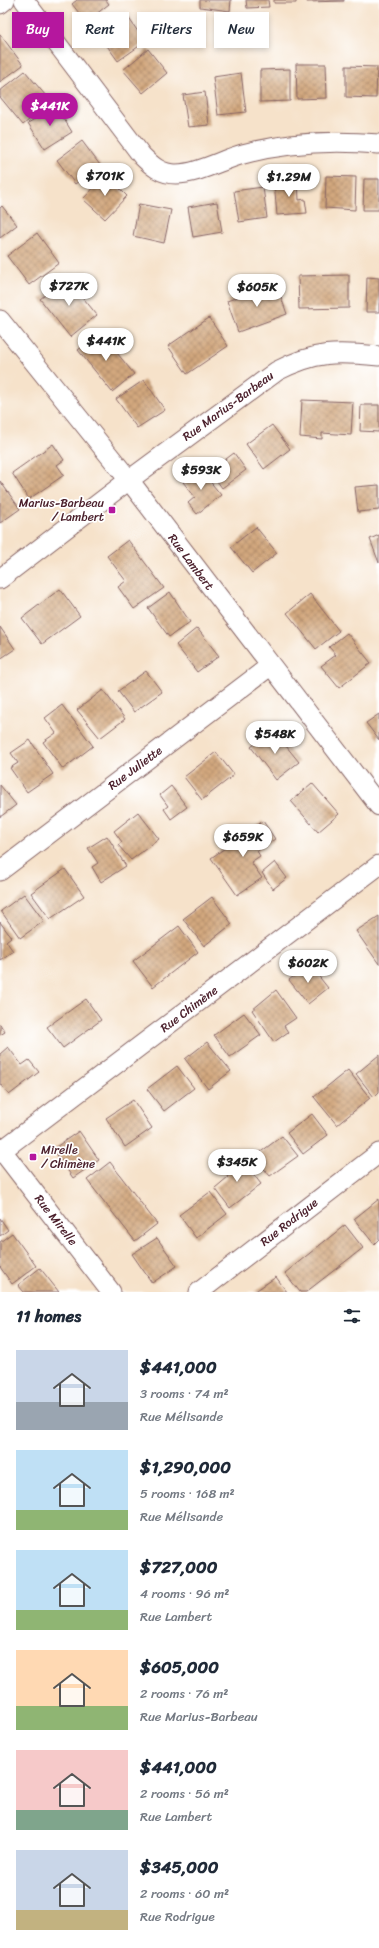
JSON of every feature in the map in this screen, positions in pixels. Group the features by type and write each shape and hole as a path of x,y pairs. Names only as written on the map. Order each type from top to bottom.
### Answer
{"street":[{"path":"0,4 5,0"},
{"path":"24,0 142,156 161,172 186,174 241,154 278,145 321,142 379,144"},
{"name":"Rue Lambert","path":"0,320 129,480 270,666 379,806"},
{"name":"Rue Marius-Barbeau","path":"0,580 129,480 276,371 296,361 315,355 332,353 379,356"},
{"name":"Rue Juliette","path":"0,871 270,666"},
{"name":"Rue Chimène","path":"1,1150 379,865"},
{"name":"Rue Mirelle","path":"1,1150 111,1292"},
{"name":"Rue Rodrigue","path":"199,1292 379,1153"}],"building":[{"path":"77,0 106,0 109,4 99,12 78,12 72,4"},
{"path":"200,0 231,0 230,11 200,7"},
{"path":"246,0 268,0 269,7 247,8"},
{"path":"274,0 296,0 296,3 274,3"},
{"path":"307,0 344,0 344,1 307,2"},
{"path":"129,18 137,30 137,48 118,61 109,48 129,48"},
{"path":"0,34 23,65 0,82"},
{"path":"148,49 167,73 143,93 123,70"},
{"path":"296,64 326,64 327,98 297,99"},
{"path":"346,66 377,67 376,98 346,97"},
{"path":"290,69 290,101 260,102 260,70"},
{"path":"25,71 46,96 31,108 36,114 23,125 0,97 0,91"},
{"path":"241,73 246,112 218,115 213,77"},
{"path":"205,92 209,125 188,127 183,95"},
{"path":"56,106 72,132 45,149 28,123"},
{"path":"82,141 100,165 75,184 57,160"},
{"path":"106,175 127,196 105,219 83,199"},
{"path":"326,176 356,177 355,210 325,208"},
{"path":"364,179 379,179 379,210 363,210"},
{"path":"298,180 299,200 305,199 307,213 277,215 274,182"},
{"path":"263,187 267,218 239,222 234,191"},
{"path":"217,202 222,232 193,237 188,207"},
{"path":"139,204 171,210 164,243 133,236"},
{"path":"2,206 17,225 0,238 0,208"},
{"path":"37,233 59,263 29,285 7,256"},
{"path":"349,275 349,308 299,309 298,276"},
{"path":"367,277 379,278 379,312 366,312"},
{"path":"67,278 97,315 70,337 40,299"},
{"path":"276,283 287,314 238,332 227,301"},
{"path":"209,318 228,346 187,374 168,346"},
{"path":"100,332 134,374 112,392 78,350"},
{"path":"144,380 165,410 137,428 116,399"},
{"path":"302,400 353,402 351,435 322,433 322,439 300,437"},
{"path":"361,405 379,405 379,432 360,431"},
{"path":"272,425 290,449 264,469 246,444"},
{"path":"53,444 64,460 57,465 64,475 29,499 12,473"},
{"path":"234,453 246,470 222,488 210,471"},
{"path":"200,469 221,495 197,514 188,503 195,497 183,482"},
{"path":"0,481 20,509 0,523"},
{"path":"379,485 379,510 358,512 355,487"},
{"path":"256,527 277,553 252,573 231,547"},
{"path":"379,535 379,563 370,539"},
{"path":"128,540 164,588 134,609 118,587 126,581 107,556"},
{"path":"60,589 80,616 42,644 22,618"},
{"path":"170,592 190,622 169,637 148,608"},
{"path":"310,594 339,631 316,649 287,613"},
{"path":"0,627 15,649 0,659"},
{"path":"197,628 219,656 197,672 176,645"},
{"path":"347,633 371,663 339,688 321,666 336,655 329,647"},
{"path":"146,671 162,692 134,712 118,691"},
{"path":"103,690 125,719 100,738 77,710"},
{"path":"62,705 93,746 63,769 43,742 56,733 45,718"},
{"path":"379,714 379,740 366,723"},
{"path":"273,730 299,762 276,780 251,747"},
{"path":"30,740 53,774 27,792 10,768 18,763 11,753"},
{"path":"216,752 234,775 202,800 184,777"},
{"path":"312,783 339,814 318,832 291,801"},
{"path":"0,785 16,805 0,817"},
{"path":"171,786 187,807 171,819 164,809 168,806 160,795"},
{"path":"138,812 159,839 131,860 118,845 122,842 114,831"},
{"path":"263,821 275,839 257,851 260,856 251,862 262,878 237,895 211,858"},
{"path":"107,836 126,866 101,882 92,867 98,863 88,848"},
{"path":"275,862 287,878 273,889 262,873"},
{"path":"65,869 84,896 50,919 31,893"},
{"path":"24,894 44,921 20,938 1,911"},
{"path":"212,897 232,924 204,946 183,919"},
{"path":"379,916 379,964 356,931"},
{"path":"0,922 11,937 6,941 13,951 0,960"},
{"path":"179,926 198,952 153,987 133,961"},
{"path":"309,964 328,988 308,1004 289,980"},
{"path":"276,990 296,1018 284,1026 288,1032 274,1042 252,1010"},
{"path":"86,999 101,1020 63,1048 47,1027"},
{"path":"244,1013 261,1035 230,1057 214,1035"},
{"path":"0,1024 5,1032 0,1035"},
{"path":"207,1042 231,1071 208,1089 185,1059"},
{"path":"8,1047 22,1065 29,1060 39,1072 9,1095 0,1084 0,1054"},
{"path":"379,1055 379,1092 374,1097 356,1074"},
{"path":"177,1066 194,1088 164,1111 147,1089"},
{"path":"348,1070 370,1098 337,1125 314,1097"},
{"path":"133,1100 152,1128 125,1147 106,1118"},
{"path":"312,1114 328,1135 303,1154 287,1133"},
{"path":"79,1131 99,1160 73,1178 53,1149"},
{"path":"282,1136 298,1156 270,1176 254,1157"},
{"path":"240,1157 261,1184 230,1208 215,1188 228,1177 223,1170"},
{"path":"110,1162 157,1224 135,1241 87,1180"},
{"path":"210,1192 227,1214 196,1238 179,1215"},
{"path":"379,1199 379,1239 374,1244 354,1219"},
{"path":"0,1218 8,1230 0,1236"},
{"path":"345,1225 363,1248 306,1292 300,1292 285,1273"},
{"path":"12,1233 36,1266 12,1284 0,1267 0,1242"},
{"path":"157,1238 177,1266 152,1283 132,1254"},
{"path":"40,1268 59,1292 24,1292 18,1285"},
{"path":"276,1277 287,1292 254,1292"}],"place":[{"name":"Marius-Barbeau / Lambert","path":"112,510"},
{"name":"Mirelle / Chimène","path":"33,1157"}]}
